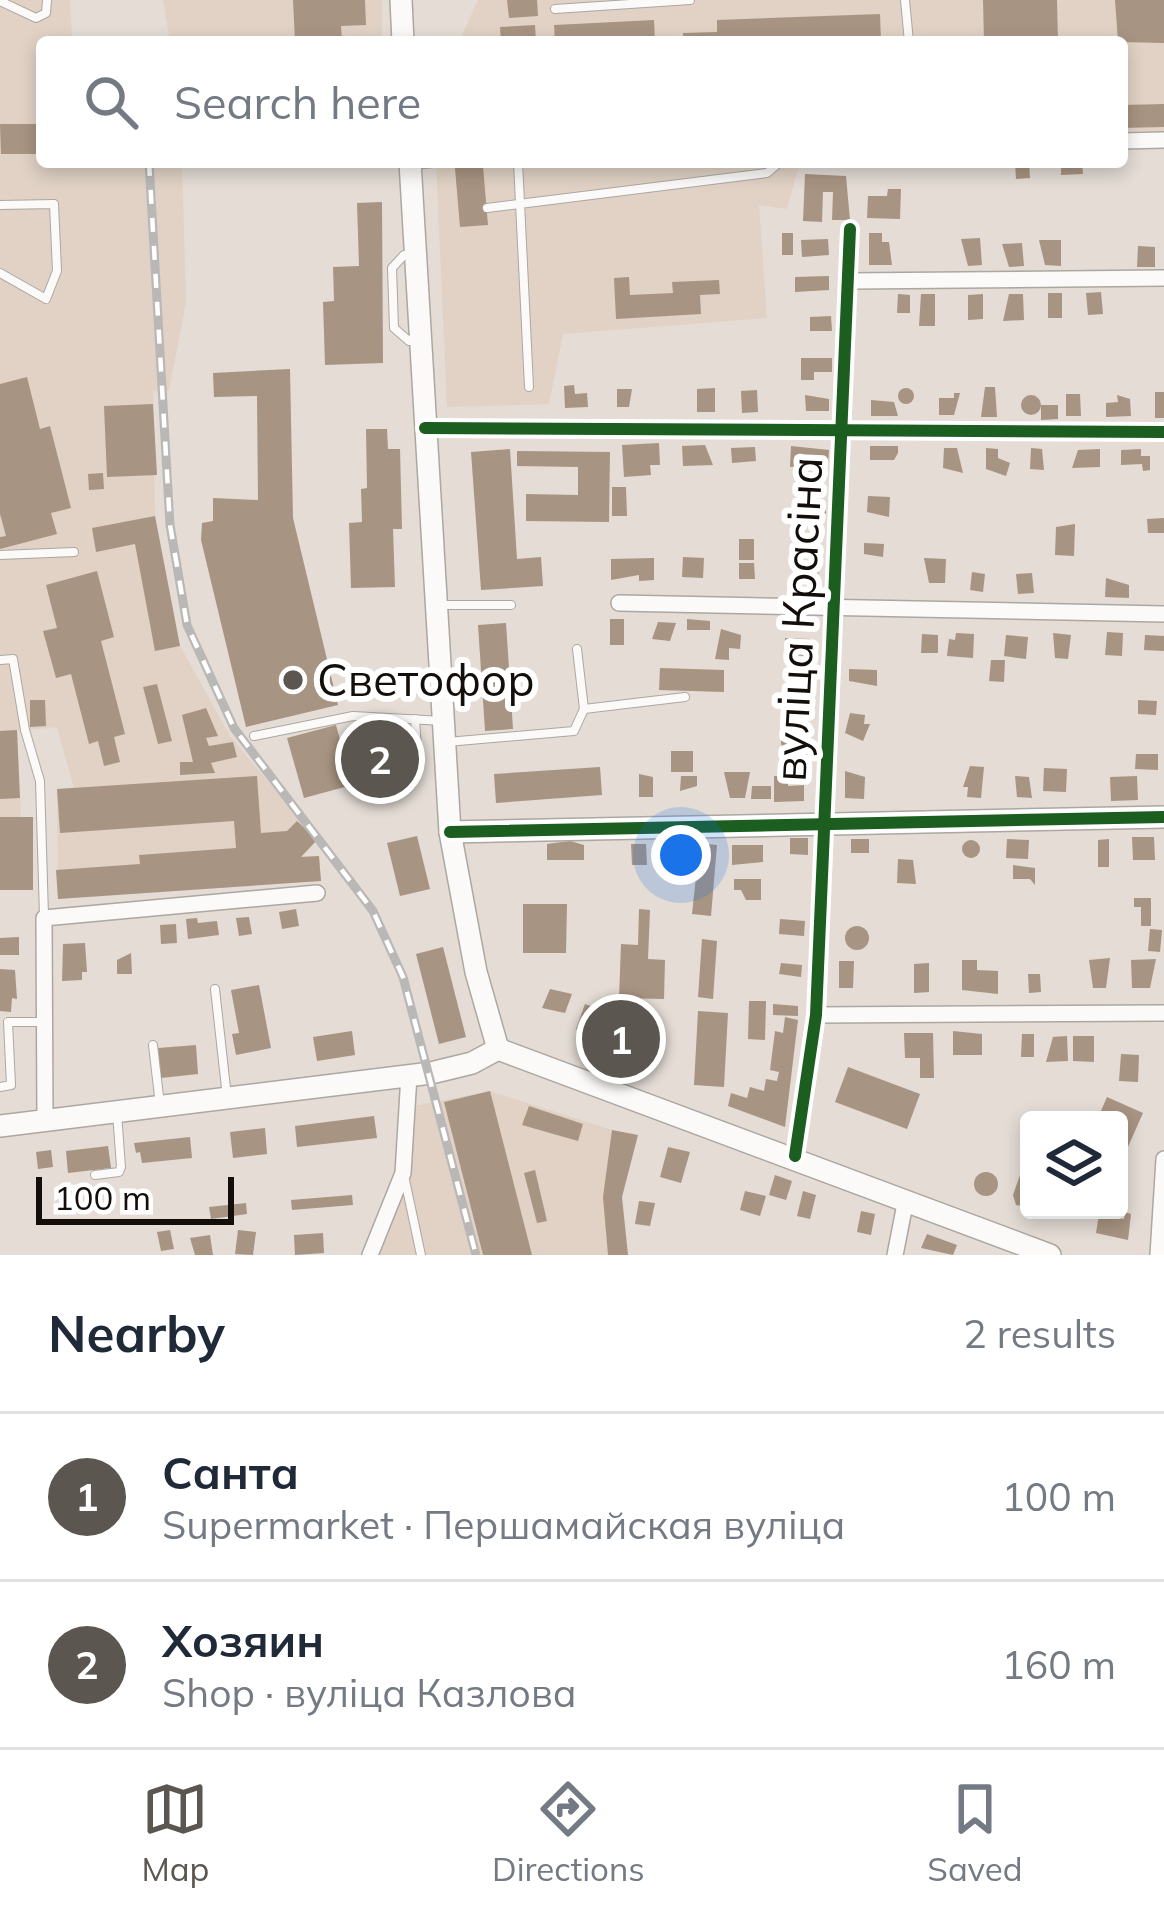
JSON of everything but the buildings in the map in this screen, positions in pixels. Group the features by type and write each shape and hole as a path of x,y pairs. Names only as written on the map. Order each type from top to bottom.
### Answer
{"main road":[{"path":"401,0 403,36"},
{"path":"410,168 450,832 476,973 498,1048"},
{"path":"450,832 1164,817"},
{"path":"0,1126 409,1075 472,1063 498,1048 1050,1255"}],"street":[{"path":"1128,141 1164,140"},
{"name":"вуліца Красіна","path":"795,1156 816,1016 850,229"},
{"path":"850,281 1164,278"},
{"path":"425,428 1164,432"},
{"path":"619,603 1164,614"},
{"path":"45,1120 44,918 317,892"},
{"path":"816,1016 1164,1013"},
{"path":"370,1255 403,1173 409,1075"},
{"path":"1158,1255 1164,1159"},
{"path":"895,1255 906,1199"}],"lane":[{"path":"5,2 36,18 46,13 46,0"},
{"path":"554,9 690,0"},
{"path":"905,0 908,36"},
{"path":"519,168 529,387"},
{"path":"487,208 767,173 773,168"},
{"path":"0,206 53,204 57,272 46,299 0,273"},
{"path":"0,555 74,552"},
{"path":"439,604 511,605"},
{"path":"254,736 353,716 415,719 445,731 574,731 584,709 577,649"},
{"path":"0,660 14,659 25,730 40,781 44,918"},
{"path":"584,709 685,697"},
{"path":"415,719 418,765"},
{"path":"215,989 227,1098"},
{"path":"0,1087 11,1085 8,1022 42,1022"},
{"path":"153,1046 160,1106"},
{"path":"95,1175 119,1172 121,1167 117,1112"},
{"path":"403,1173 421,1255"}],"shaded area":[{"path":"0,0 70,0 72,36 36,36 36,168 182,168 186,303 169,390 153,391 155,516 180,646 230,736 317,840 302,856 319,856 321,881 58,899 57,789 74,788 57,727 17,731 21,817 0,817"},
{"path":"163,0 382,0 382,36 169,36"},
{"path":"478,0 1164,0 1164,131 1128,131 1128,36 462,36"},
{"path":"436,168 798,168 787,209 759,205 767,318 563,334 549,404 447,407"},
{"path":"490,1091 612,1130 628,1255 380,1255 414,1106"}],"railway":[{"path":"149,168 170,525 187,625 234,728 373,911 403,977 476,1255"}],"cycle path":[{"path":"795,1156 816,1015 850,229"},
{"path":"425,428 1164,432"},
{"path":"450,832 1164,817"}],"place":[{"name":"Светофор","path":"293,680"},
{"name":"Хозяин","path":"380,759"},
{"name":"Санта","path":"621,1039"}]}
